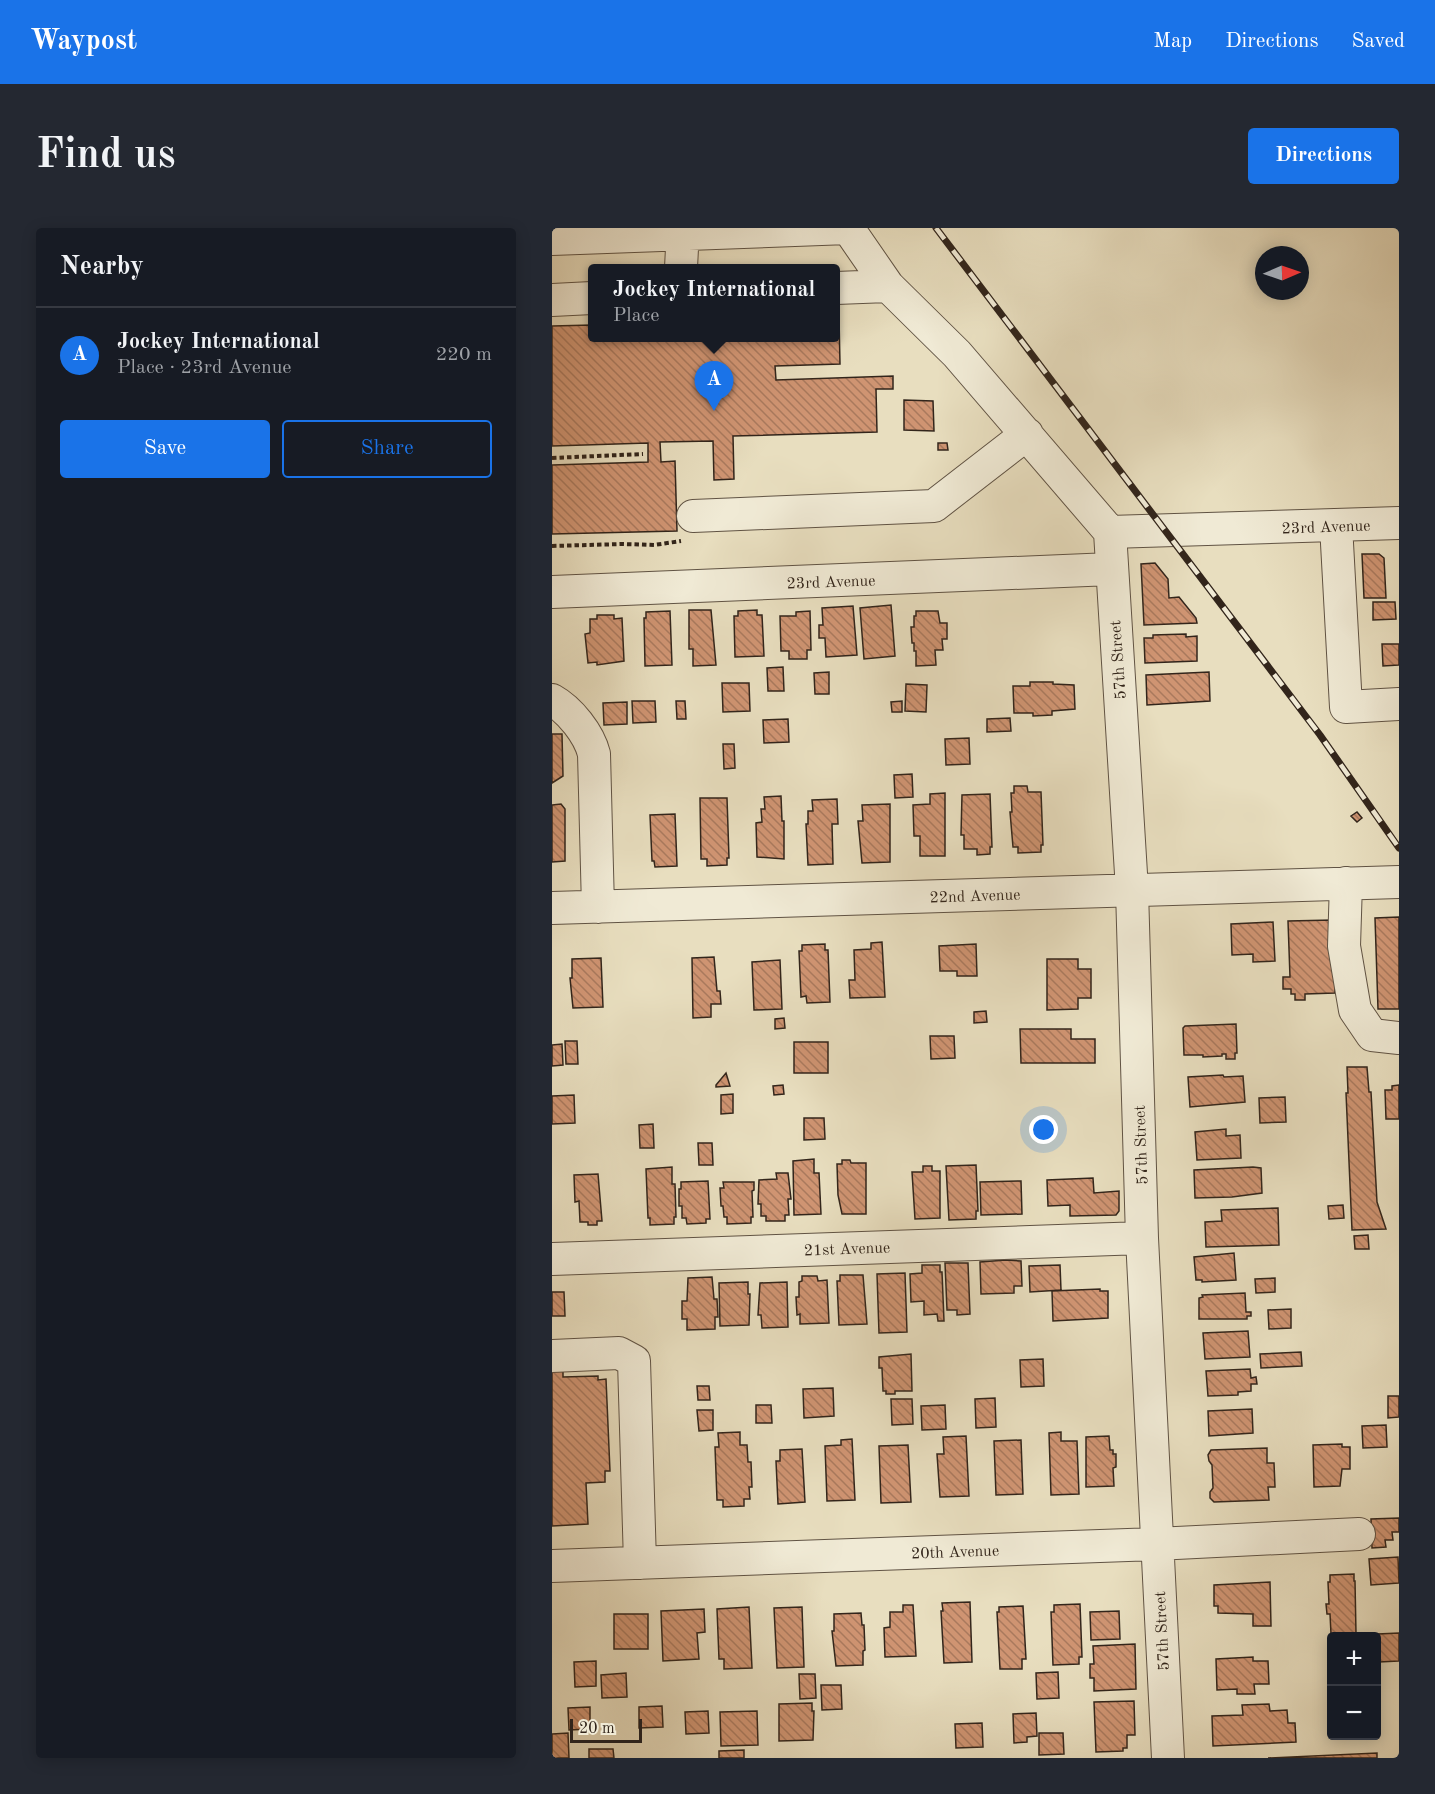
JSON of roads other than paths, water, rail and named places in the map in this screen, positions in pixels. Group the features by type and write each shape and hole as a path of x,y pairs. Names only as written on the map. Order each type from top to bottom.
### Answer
{"street":[{"path":"552,239 682,231 848,228 888,286 957,354 1110,532"},
{"path":"681,264 682,231"},
{"path":"840,288 888,286"},
{"path":"552,300 588,298"},
{"path":"693,516 934,506 1027,434"},
{"name":"23rd Avenue","path":"1110,532 1399,523"},
{"path":"1336,525 1346,707 1399,704"},
{"name":"57th Street","path":"1110,532 1132,890 1142,1238 1168,1758"},
{"name":"23rd Avenue","path":"552,592 1111,569"},
{"path":"552,700 566,710 591,744 594,754 598,907"},
{"name":"22nd Avenue","path":"552,908 1399,882"},
{"path":"1346,883 1344,946 1355,1010 1372,1035 1399,1038"},
{"name":"21st Avenue","path":"552,1259 1142,1238"},
{"path":"552,1356 619,1353 634,1361 640,1563"},
{"name":"20th Avenue","path":"552,1566 1156,1544 1359,1534"}],"railway":[{"path":"936,228 1320,735 1399,848"}],"place":[{"name":"Jockey International","path":"714,411"}]}
